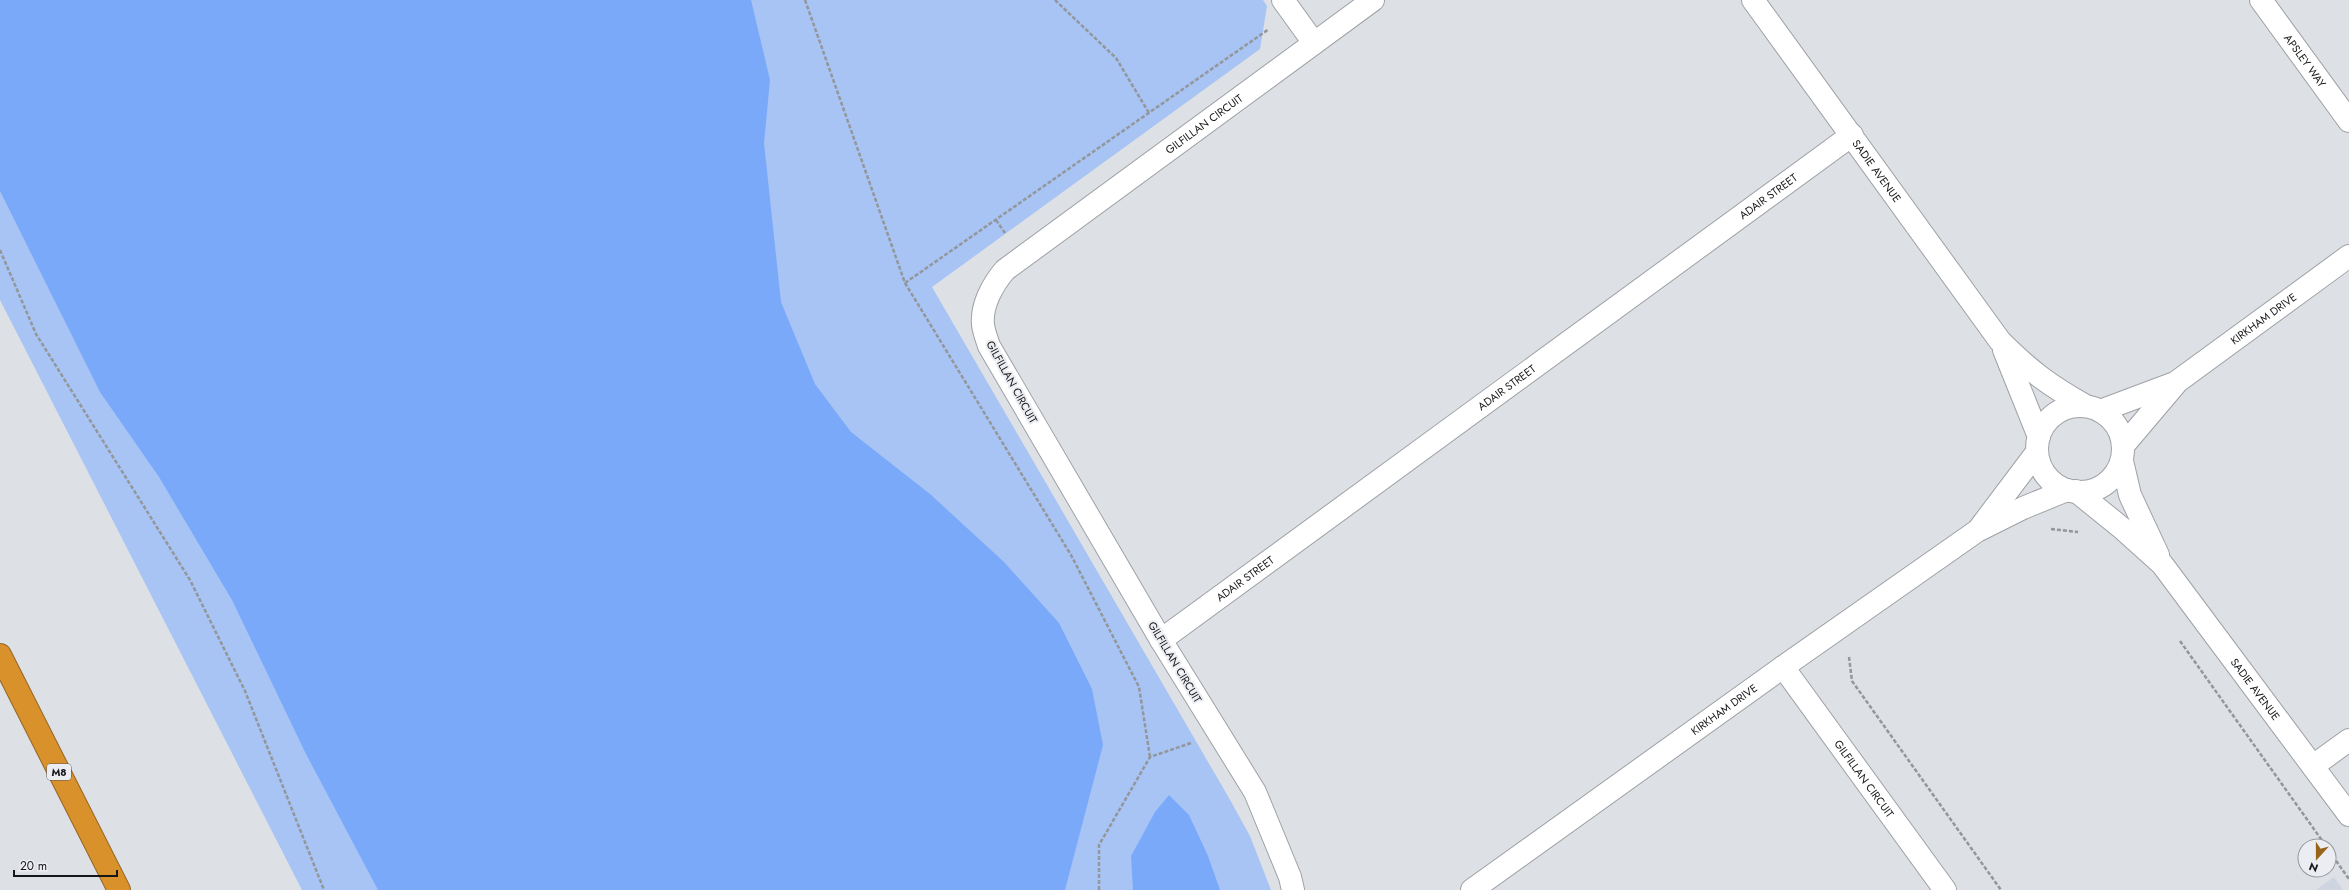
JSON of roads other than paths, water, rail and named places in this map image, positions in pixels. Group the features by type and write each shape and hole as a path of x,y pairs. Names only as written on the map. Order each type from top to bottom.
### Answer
{"highway":[{"name":"M8","path":"0,654 119,890"}],"street":[{"name":"GILFILLAN CIRCUIT","path":"1293,890 1255,792 1161,640 989,346 983,324 986,304 994,282 1005,270 1374,0"},
{"name":"SADIE AVENUE","path":"1753,0 1852,135 2000,342 2030,370 2053,387 2093,408"},
{"name":"APSLEY WAY","path":"2261,0 2349,121"},
{"path":"1288,7 1314,43"},
{"name":"ADAIR STREET","path":"1161,640 1852,135"},
{"name":"KIRKHAM DRIVE","path":"2122,453 2178,382 2349,256"},
{"name":"SADIE AVENUE","path":"2000,342 2038,444"},
{"name":"KIRKHAM DRIVE","path":"2093,408 2178,382"},
{"path":"2076,406 2093,408 2110,417 2116,426 2122,453 2114,475 2101,486 2093,490 2072,490 2050,479 2039,462 2038,444 2049,419 2057,412 2076,406"},
{"name":"KIRKHAM DRIVE","path":"1977,531 2038,444"},
{"name":"SADIE AVENUE","path":"2122,453 2130,495 2162,564"},
{"name":"SADIE AVENUE","path":"2072,490 2123,529 2162,564 2349,815"},
{"name":"KIRKHAM DRIVE","path":"1472,890 1783,667 1977,531 2023,508 2072,490"},
{"name":"GILFILLAN CIRCUIT","path":"1783,667 1945,890"},
{"path":"2313,766 2349,740"}],"water":[{"path":"0,0 751,0 770,80 764,143 781,302 815,384 851,432 930,494 1004,562 1059,623 1092,689 1103,745 1065,890 378,890 306,754 232,600 159,477 100,392 0,191"},
{"path":"1169,795 1189,815 1208,856 1220,890 1133,890 1131,856 1155,812"}]}
